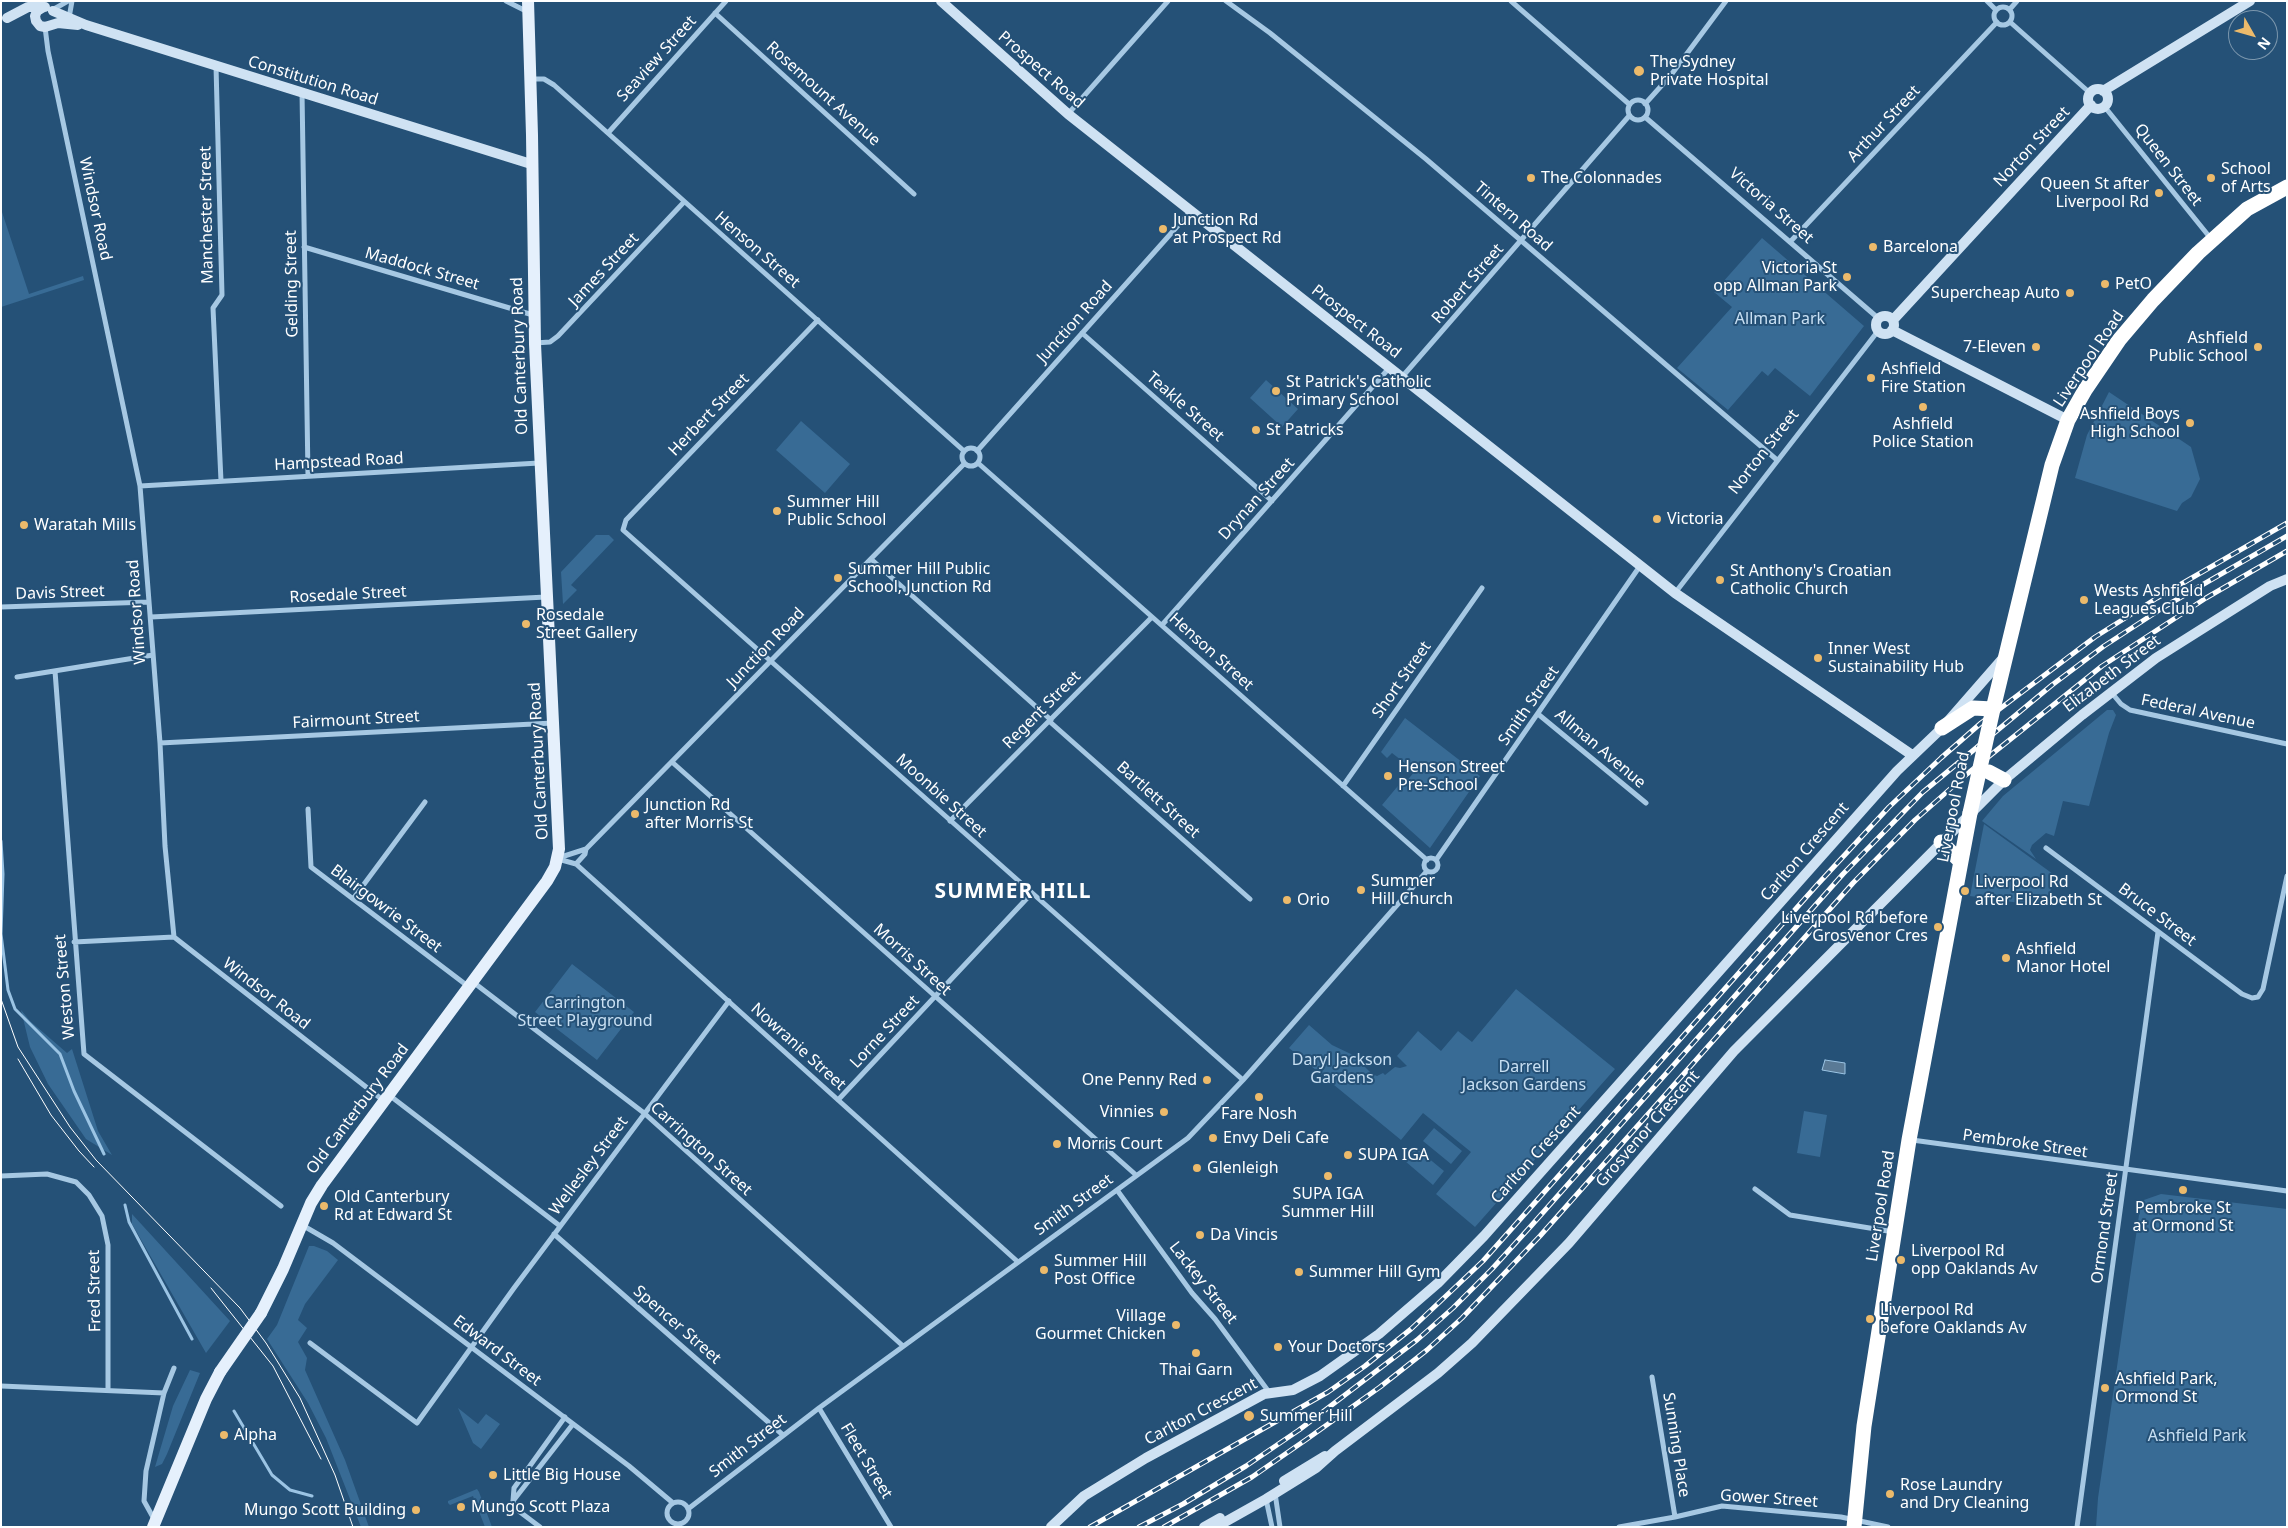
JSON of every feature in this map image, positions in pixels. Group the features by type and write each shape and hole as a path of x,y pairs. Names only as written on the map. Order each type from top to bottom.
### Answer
{"highway":[{"name":"Liverpool Road","path":"1855,1524 1864,1426 1894,1232 1909,1140 1970,812 1984,770 1993,709 2004,657 2052,465 2068,420 2119,340 2164,288 2212,240 2247,209 2287,187"},
{"path":"1942,728 1973,708 1993,709"},
{"path":"1984,770 2004,780"},
{"path":"1941,842 1961,862"}],"main road":[{"name":"Old Canterbury Road","path":"154,1524 206,1399 220,1372 262,1313 279,1278 310,1203 547,882 557,859 560,838 546,597 534,315 528,7"}],"street":[{"path":"49,9 55,17 48,26 38,25 35,19 37,11 49,9 59,8 68,1"},
{"path":"67,21 72,1"},
{"path":"506,1 528,7"},
{"name":"Seaview Street","path":"608,133 726,1"},
{"name":"Prospect Road","path":"941,1 1068,114 1640,566 1675,593 1912,755"},
{"path":"1068,114 1168,1"},
{"name":"Tintern Road","path":"1226,1 1270,33 1426,159 1776,460"},
{"path":"1510,1 1629,104"},
{"path":"1645,104 1671,75 1726,1"},
{"path":"1987,1 1996,10"},
{"path":"2010,9 2017,1"},
{"path":"2103,91 2107,99 2104,106 2098,108 2091,105 2088,99 2090,92 2096,89 2103,91 2250,1"},
{"name":"Constitution Road","path":"4,19 27,4 49,9 67,21 531,164"},
{"path":"2003,6 2010,9 2013,14 2010,22 2002,25 1997,22 1994,18 1996,10 2003,6"},
{"name":"Rosemount Avenue","path":"716,12 914,194"},
{"name":"Constitution Road","path":"4,19 24,16 35,19"},
{"name":"Constitution Road","path":"48,26 67,21"},
{"name":"Arthur Street","path":"1790,242 1997,22"},
{"path":"2010,22 2090,92"},
{"name":"Windsor Road","path":"48,26 48,51 140,486 160,743 165,846 174,937 387,1098"},
{"name":"Manchester Street","path":"216,66 222,295 213,308 222,481"},
{"name":"Henson Street","path":"529,79 549,81 964,451"},
{"name":"Gelding Street","path":"302,92 308,476"},
{"path":"1637,100 1645,104 1648,110 1645,117 1637,120 1629,116 1629,104 1637,100"},
{"name":"Norton Street","path":"1893,325 2091,105"},
{"name":"Queen Street","path":"2104,106 2212,240"},
{"name":"Robert Street","path":"1402,377 1629,116"},
{"name":"Victoria Street","path":"1645,117 1878,318"},
{"name":"James Street","path":"535,344 550,342 558,336 684,202"},
{"name":"Junction Road","path":"977,451 1191,210"},
{"name":"Maddock Street","path":"304,247 534,315"},
{"path":"1893,325 1885,334 1878,331 1876,326 1878,318 1886,316 1893,325 2068,420"},
{"name":"Herbert Street","path":"623,530 626,520 818,320"},
{"name":"Norton Street","path":"1675,593 1776,460 1878,331"},
{"name":"Teakle Street","path":"1082,333 1272,501"},
{"name":"Drynan Street","path":"1162,625 1390,367"},
{"path":"970,448 977,451 980,458 978,463 970,466 964,464 962,459 964,451 970,448"},
{"name":"Hampstead Road","path":"140,486 540,463"},
{"name":"Henson Street","path":"978,463 1426,860"},
{"name":"Junction Road","path":"557,859 586,849 964,464"},
{"name":"Moonbie Street","path":"623,530 1243,1080"},
{"name":"Bartlett Street","path":"871,559 1250,899"},
{"name":"Smith Street","path":"1436,860 1640,566"},
{"name":"Elizabeth Street","path":"1970,812 2004,780 2111,692 2170,648 2270,586 2287,579"},
{"name":"Short Street","path":"1342,786 1482,588"},
{"name":"Rosedale Street","path":"151,617 546,597"},
{"name":"Davis Street","path":"1,607 149,602"},
{"name":"Regent Street","path":"950,822 1152,617"},
{"path":"16,677 153,654"},
{"name":"Carlton Crescent","path":"1051,1527 1071,1506 1097,1486 1248,1402 1269,1392 1299,1387 1334,1367 1379,1334 1462,1260 1912,755 1942,728 2004,657"},
{"name":"Weston Street","path":"55,671 74,942 84,1054 280,1206"},
{"name":"Federal Avenue","path":"2111,692 2121,704 2130,710 2287,744"},
{"name":"Allman Avenue","path":"1538,714 1646,803"},
{"name":"Fairmount Street","path":"160,743 553,723"},
{"name":"Morris Street","path":"672,762 1136,1175"},
{"path":"353,899 424,802"},
{"name":"Blairgowrie Street","path":"308,808 312,867 471,985"},
{"name":"Grosvenor Crescent","path":"1216,1527 1316,1468 1335,1451 1404,1400 1472,1343 1569,1243 1734,1052 1970,812"},
{"name":"Bruce Street","path":"2046,848 2249,998 2255,998 2263,989 2287,876"},
{"name":"Junction Road","path":"576,864 586,854 586,849"},
{"path":"1430,858 1436,860 1437,868 1432,872 1427,871 1424,866 1426,860 1430,858"},
{"name":"Nowranie Street","path":"557,859 576,864 1018,1262"},
{"name":"Smith Street","path":"688,1509 902,1346 1188,1138 1243,1080 1427,871"},
{"name":"Lorne Street","path":"838,1100 1032,894"},
{"name":"Ormond Street","path":"2077,1527 2158,932"},
{"path":"74,942 174,937"},
{"name":"Carrington Street","path":"471,985 644,1113 902,1346"},
{"name":"Wellesley Street","path":"310,1343 417,1423 554,1234 729,1001"},
{"path":"387,1098 560,1226"},
{"name":"Pembroke Street","path":"1909,1140 2287,1191"},
{"name":"Fred Street","path":"1,1176 48,1174 76,1182 89,1195 102,1216 108,1245 108,1390"},
{"path":"1755,1189 1790,1215 1894,1232"},
{"name":"Lackey Street","path":"1117,1190 1192,1293 1215,1319 1269,1392"},
{"name":"Edward Street","path":"302,1225 333,1243 573,1424 673,1503"},
{"name":"Spencer Street","path":"554,1234 783,1435"},
{"name":"Old Canterbury Road","path":"154,1524 144,1501 146,1471 164,1393 174,1368"},
{"name":"Sunning Place","path":"1652,1377 1675,1517"},
{"path":"1,1386 164,1393"},
{"name":"Fleet Street","path":"819,1408 891,1527"},
{"path":"540,1527 516,1508 513,1501 516,1483 565,1418"},
{"path":"513,1501 573,1424"},
{"path":"1270,1494 1272,1527"},
{"path":"1270,1494 1280,1527"},
{"name":"Grosvenor Crescent","path":"1204,1527 1270,1494"},
{"path":"682,1502 688,1509 687,1519 682,1524 673,1525 667,1514 668,1507 673,1503 682,1502"},
{"name":"Gower Street","path":"1619,1527 1722,1506 1828,1516 1855,1524 1888,1527"}],"green space":[{"path":"1,209 29,294 83,276 84,280 1,307"},
{"name":"Allman Park","path":"1762,238 1864,326 1810,396 1775,368 1768,376 1762,371 1728,410 1677,368 1732,307 1714,292"},
{"path":"1266,380 1298,409 1282,427 1250,398"},
{"path":"2109,392 2191,447 2200,479 2191,497 2182,503 2177,511 2075,478 2087,435"},
{"path":"801,421 850,464 825,493 776,450"},
{"path":"596,535 609,535 614,540 571,585 577,590 563,604 561,572"},
{"path":"2107,710 2113,710 2116,715 2109,733 2089,806 2063,801 2054,836 2046,833 2032,845 2030,850 2036,859 1982,821 2003,796"},
{"path":"1405,718 1480,776 1430,848 1382,805 1402,781 1405,783 1415,771 1392,753 1387,758 1381,752"},
{"path":"1984,824 2053,874 2048,907 1970,896"},
{"name":"Carrington Street Playground","path":"572,964 634,1012 597,1060 535,1012"},
{"name":"Darrell Jackson Gardens","path":"1516,989 1615,1069 1475,1227 1436,1194 1471,1152 1423,1113 1401,1140 1289,1048 1309,1025 1332,1045 1353,1055 1372,1074 1377,1076 1383,1073 1385,1075 1395,1067 1407,1066 1397,1056 1418,1031 1441,1051 1458,1031 1472,1042"},
{"path":"21,1010 30,1021 67,1053 72,1049 98,1131 112,1155 86,1139 48,1084 30,1047"},
{"path":"1804,1111 1827,1115 1820,1157 1797,1153"},
{"path":"1434,1128 1462,1151 1451,1164 1423,1141"},
{"path":"1416,1148 1444,1171 1433,1185 1405,1161"},
{"name":"Ashfield Park","path":"2161,1194 2287,1209 2287,1527 2096,1527 2098,1498 2141,1201"},
{"path":"132,1214 230,1321 206,1353 132,1224"},
{"path":"309,1246 327,1251 338,1260 305,1304 298,1320 307,1328 298,1342 307,1358 305,1370 345,1460 369,1527 361,1527 326,1438 308,1403 267,1339 277,1325"},
{"path":"190,1370 200,1373 167,1454 162,1464 155,1467 173,1406"},
{"path":"458,1408 478,1424 486,1414 500,1424 481,1449 473,1443"},
{"path":"477,1489 492,1527 485,1527 473,1496 450,1505 448,1503 448,1501"}],"shaded area":[{"path":"1825,1060 1845,1063 1845,1074 1822,1070"}],"waterway":[{"path":"1,841 3,874 1,934"},
{"path":"1,934 8,990 15,1009 60,1054 74,1091 104,1154"},
{"path":"125,1205 129,1222 192,1339"},
{"path":"234,1411 272,1475 290,1490 312,1496"}],"tram line":[{"path":"1,999 18,1047 70,1127 96,1160 240,1308 266,1343 300,1398 335,1475 353,1527"},
{"path":"18,1059 51,1115 94,1167"},
{"path":"211,1288 273,1366 321,1459"}],"railway":[{"path":"1090,1527 1328,1392 1365,1366 1411,1329 1483,1261 1817,885 1889,807 1941,758 1981,723 2095,637 2157,598 2287,523"},
{"path":"1139,1527 1183,1504 1246,1466 1299,1430 1417,1340 1453,1308 1531,1226 1843,874 1923,792 2052,685 2104,646 2164,607 2287,536"},
{"path":"1164,1527 1252,1477 1307,1439 1380,1387 1427,1350 1462,1318 1540,1236 1853,883 1915,820 1967,774 2102,666 2206,598 2287,551"}],"place":[{"name":"The Sydney Private Hospital","path":"1639,71"},
{"name":"The Colonnades","path":"1531,178"},
{"name":"School of Arts","path":"2211,178"},
{"name":"Queen St after Liverpool Rd","path":"2159,193"},
{"name":"Junction Rd at Prospect Rd","path":"1163,229"},
{"name":"Barcelona","path":"1873,247"},
{"name":"Victoria St opp Allman Park","path":"1847,277"},
{"name":"PetO","path":"2105,284"},
{"name":"Supercheap Auto","path":"2070,293"},
{"name":"7-Eleven","path":"2036,347"},
{"name":"Ashfield Public School","path":"2258,347"},
{"name":"Ashfield Fire Station","path":"1871,378"},
{"name":"St Patrick's Catholic Primary School","path":"1276,391"},
{"name":"Ashfield Police Station","path":"1923,407"},
{"name":"Ashfield Boys High School","path":"2190,423"},
{"name":"St Patricks","path":"1256,430"},
{"name":"Summer Hill Public School","path":"777,511"},
{"name":"Victoria","path":"1657,519"},
{"name":"Waratah Mills","path":"24,525"},
{"name":"Summer Hill Public School, Junction Rd","path":"838,578"},
{"name":"St Anthony's Croatian Catholic Church","path":"1720,580"},
{"name":"Wests Ashfield Leagues Club","path":"2084,600"},
{"name":"Rosedale Street Gallery","path":"526,624"},
{"name":"Inner West Sustainability Hub","path":"1818,658"},
{"name":"Henson Street Pre-School","path":"1388,776"},
{"name":"Junction Rd after Morris St","path":"635,814"},
{"name":"Summer Hill Church","path":"1361,890"},
{"name":"Liverpool Rd after Elizabeth St","path":"1965,891"},
{"name":"Orio","path":"1287,900"},
{"name":"Liverpool Rd before Grosvenor Cres","path":"1938,927"},
{"name":"Ashfield Manor Hotel","path":"2006,958"},
{"name":"One Penny Red","path":"1207,1080"},
{"name":"Fare Nosh","path":"1259,1097"},
{"name":"Vinnies","path":"1164,1112"},
{"name":"Envy Deli Cafe","path":"1213,1138"},
{"name":"Morris Court","path":"1057,1144"},
{"name":"SUPA IGA","path":"1348,1155"},
{"name":"Glenleigh","path":"1197,1168"},
{"name":"SUPA IGA Summer Hill","path":"1328,1176"},
{"name":"Pembroke St at Ormond St","path":"2183,1190"},
{"name":"Old Canterbury Rd at Edward St","path":"324,1206"},
{"name":"Da Vincis","path":"1200,1235"},
{"name":"Liverpool Rd opp Oaklands Av","path":"1901,1260"},
{"name":"Summer Hill Post Office","path":"1044,1270"},
{"name":"Summer Hill Gym","path":"1299,1272"},
{"name":"Liverpool Rd before Oaklands Av","path":"1870,1319"},
{"name":"Village Gourmet Chicken","path":"1176,1325"},
{"name":"Your Doctors","path":"1278,1347"},
{"name":"Thai Garn","path":"1196,1353"},
{"name":"Ashfield Park, Ormond St","path":"2105,1388"},
{"name":"Summer Hill","path":"1249,1416"},
{"name":"Alpha","path":"224,1435"},
{"name":"Little Big House","path":"493,1475"},
{"name":"Rose Laundry and Dry Cleaning","path":"1890,1494"},
{"name":"Mungo Scott Plaza","path":"461,1507"},
{"name":"Mungo Scott Building","path":"416,1510"}],"district":[{"name":"SUMMER HILL","path":"1013,892"}],"park label":[{"name":"Daryl Jackson Gardens","path":"1342,1069"}]}
